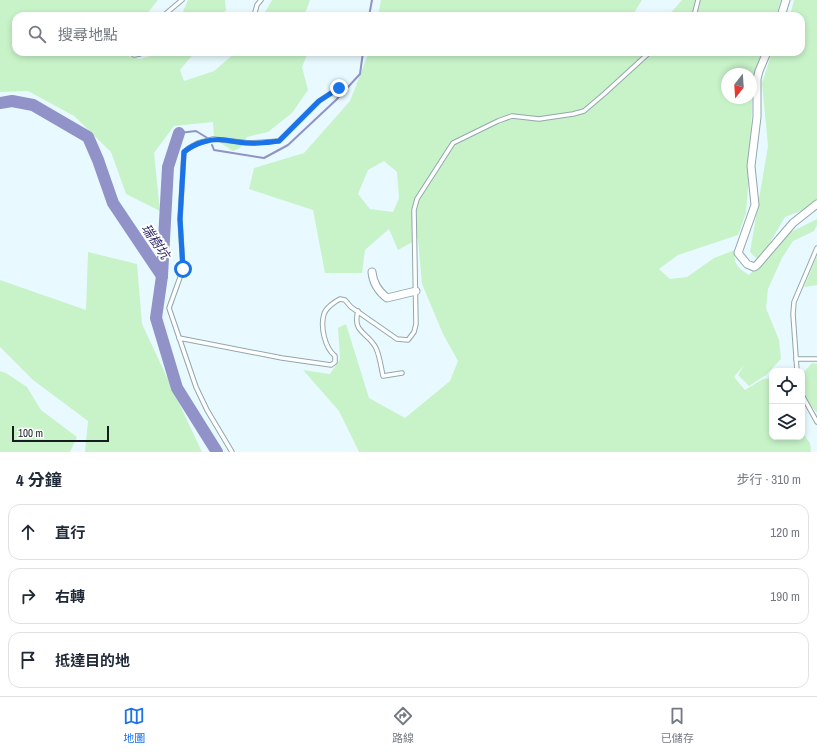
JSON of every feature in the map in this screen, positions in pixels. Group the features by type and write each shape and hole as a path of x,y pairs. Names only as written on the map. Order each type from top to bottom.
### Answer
{"street":[{"path":"782,12 786,0"},
{"path":"765,56 757,79 757,117 751,166 755,205 738,252 747,264 754,267 793,223 817,204"},
{"path":"372,272 373,281 382,294 387,298 416,291"}],"lane":[{"path":"168,12 182,0"},
{"path":"255,12 257,5 262,0"},
{"path":"695,12 698,0"},
{"path":"179,338 282,358 331,365 334,362 335,356 330,352 325,337 323,323 324,313 334,302 340,299 345,300 397,339 408,340 414,332 416,324 414,210 417,199 453,143 498,121 512,116 539,119 584,111 646,56"},
{"path":"232,452 207,410 196,387 169,308 183,269 180,219 184,152 198,143 213,139 250,143 279,141 319,101 339,88"},
{"path":"797,368 793,314 794,302 817,248"},
{"path":"358,311 356,319 358,329 376,348 383,376 402,373"},
{"path":"796,359 817,359"},
{"path":"805,400 817,422"}],"green space":[{"path":"0,0 158,0 148,12 12,12 12,56 128,56 140,59 151,56 192,56 180,70 184,81 214,71 231,56 306,56 302,67 308,90 292,113 268,132 247,137 240,148 233,151 214,139 213,122 174,126 154,153 160,211 126,194 111,152 74,116 28,91 0,92"},
{"path":"188,0 225,0 226,10 224,12 183,12"},
{"path":"272,0 310,0 306,12 265,12"},
{"path":"381,0 642,0 635,12 379,12"},
{"path":"682,0 781,0 777,12 672,12"},
{"path":"794,0 817,0 817,205 785,217 759,261 750,252 768,146 762,83 771,56 805,56 805,12 791,12"},
{"path":"367,56 762,56 757,69 721,68 721,104 752,104 746,213 738,235 678,255 659,269 670,279 687,277 714,258 735,250 737,265 749,275 791,232 817,219 817,225 814,231 793,241 782,258 768,289 766,308 779,340 781,359 773,368 769,368 769,372 766,375 749,386 738,375 744,365 734,377 745,390 763,379 769,378 769,440 805,440 805,436 810,443 811,452 359,452 339,411 303,370 330,374 340,359 338,328 346,324 369,398 405,418 450,381 458,361 443,334 422,284 418,239 398,250 389,229 365,250 362,273 325,273 313,210 249,189 254,168 304,153 350,101","holes":["384,161 397,172 399,198 393,212 370,209 358,194 368,170"]},
{"path":"88,252 137,264 142,324 202,452 85,452 88,421 33,380 0,347 0,280 86,310"},
{"path":"817,256 817,285 804,287"},
{"path":"812,363 817,364 817,413 805,399 805,371"},
{"path":"0,371 6,373 27,387 41,410 77,437 70,452 0,452"}],"waterway":[{"path":"370,12 372,0"},
{"path":"212,145 214,150 264,158 288,145 336,100 360,74 362,56"},
{"name":"瑞樹坑","path":"0,103 12,101 33,105 88,137 98,160 113,203 162,276"},
{"path":"179,133 196,131 209,139"},
{"name":"瑞樹坑","path":"179,133 168,167 162,276 156,318 177,388 217,452"}],"route":[{"path":"183,269 180,219 184,152 198,143 213,139 250,143 279,141 319,101 339,88"}]}
